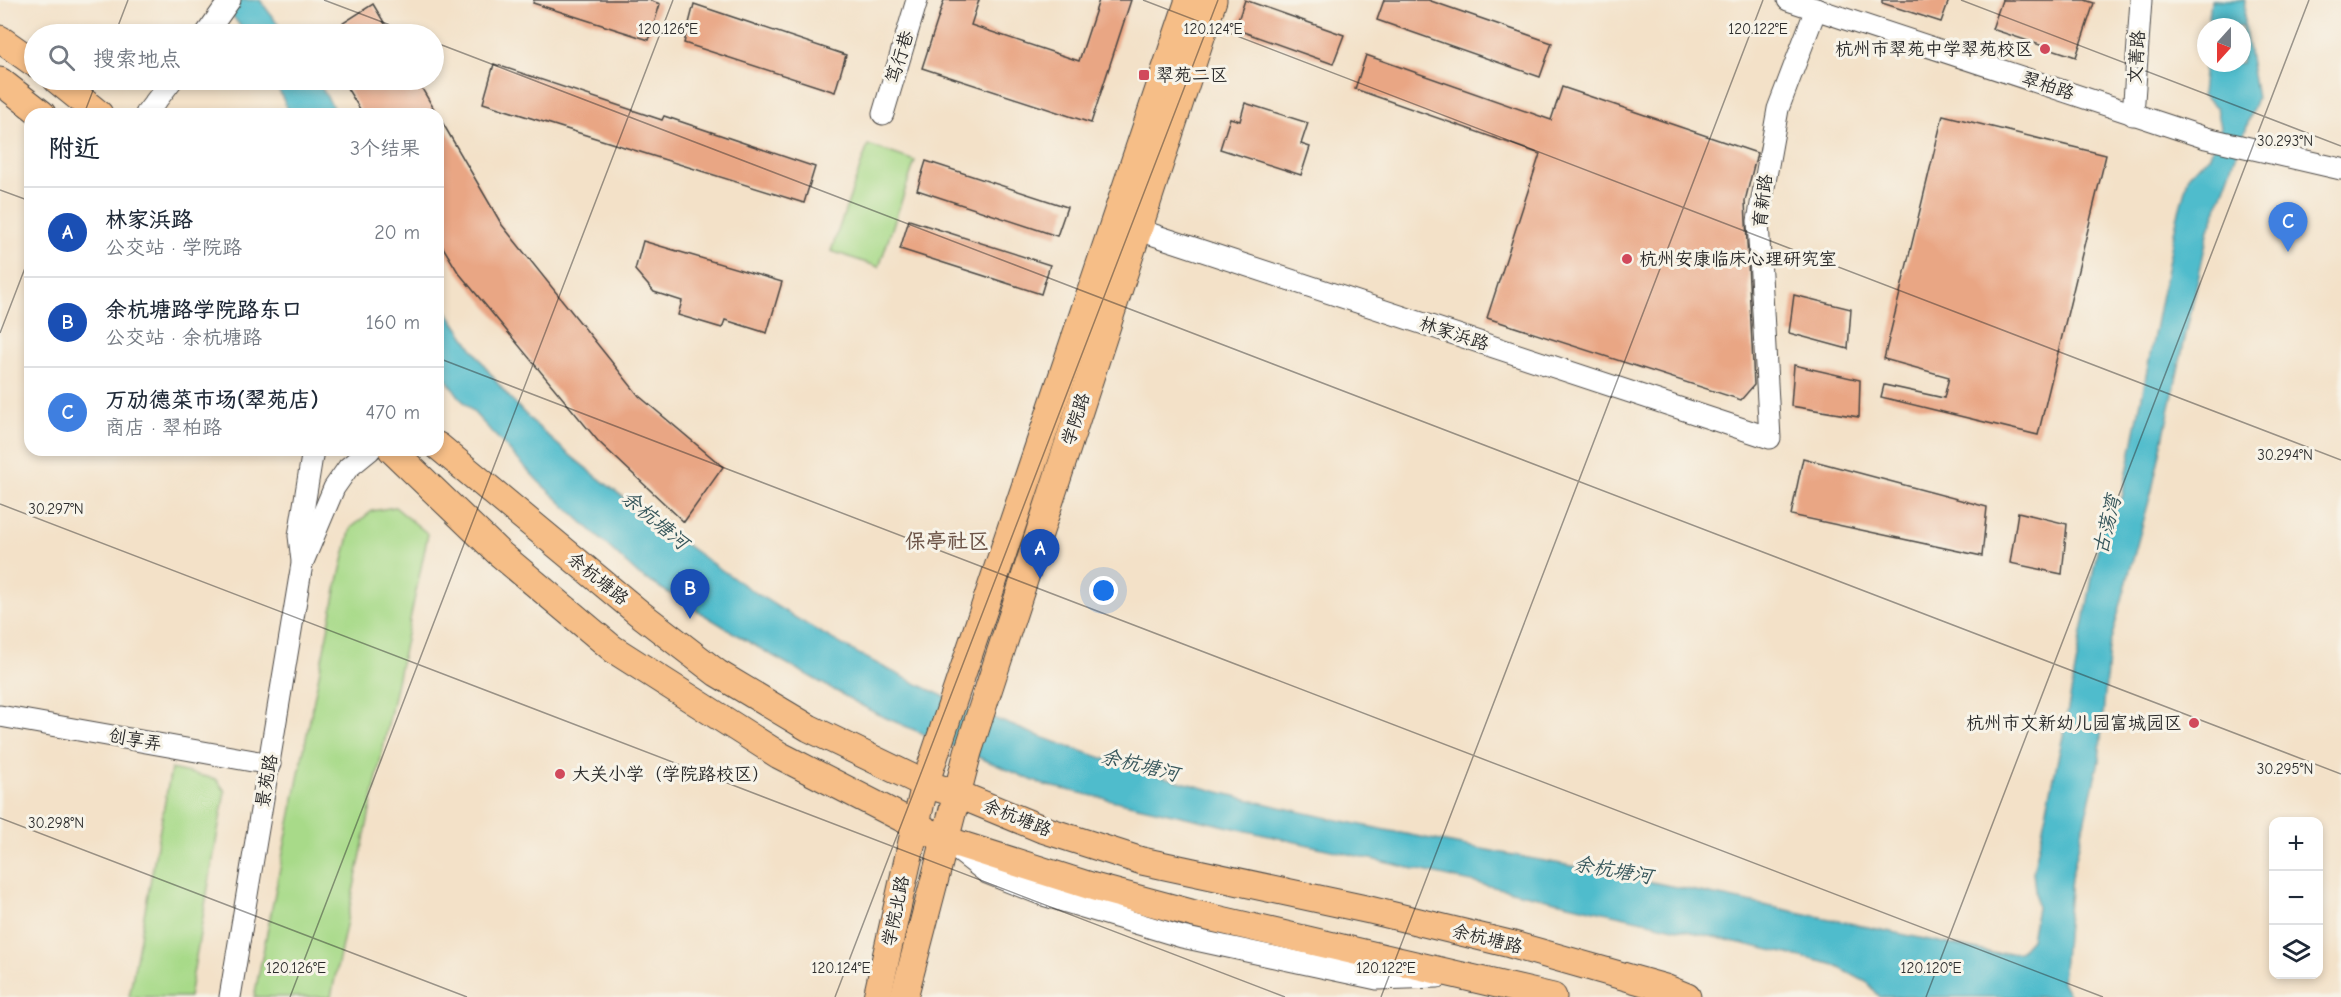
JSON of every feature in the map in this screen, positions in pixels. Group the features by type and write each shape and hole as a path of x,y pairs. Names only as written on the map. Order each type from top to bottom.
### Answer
{"main road":[{"name":"学院路","path":"915,825 956,692 1189,0"},
{"name":"学院路","path":"943,839 968,752 1213,0"},
{"path":"0,39 24,56"},
{"path":"0,81 34,108"},
{"path":"69,90 92,108"},
{"name":"余杭塘路","path":"444,451 639,613 717,673 809,728 926,784 955,793 1042,829 1142,861 1486,938 1676,992"},
{"path":"398,456 499,553 612,649 779,755 943,839 1095,887 1191,913 1552,997"},
{"name":"学院北路","path":"877,997 915,825"},
{"name":"学院北路","path":"904,997 943,839"}],"street":[{"path":"213,24 230,0"},
{"name":"笃行巷","path":"883,114 917,0"},
{"name":"翠柏路","path":"1788,0 2206,138 2341,169"},
{"name":"文菁路","path":"2133,115 2141,0"},
{"name":"育新路","path":"1770,438 1758,221 1778,109 1816,9"},
{"path":"151,108 164,90"},
{"name":"林家浜路","path":"1138,230 1770,438"},
{"name":"景苑路","path":"302,564 299,536 312,456"},
{"name":"景苑路","path":"231,997 302,564 334,488 348,468 363,456"},
{"name":"创享弄","path":"0,716 270,764"}],"green space":[{"path":"868,145 915,161 879,267 831,251"},
{"path":"395,507 428,534 331,997 254,997 337,585 351,528 372,511"},
{"path":"171,769 216,779 225,791 189,997 129,997"}],"water":[{"path":"221,0 260,0 278,24 239,24"},
{"path":"2211,0 2245,0 2244,18 2209,18"},
{"name":"古荡湾","path":"2251,63 2257,98 2208,233 2152,490 2109,647 2099,761 2071,878 2062,982 2069,995 2074,997 1880,997 1868,983 1832,964 1041,784 877,714 752,644 639,575 539,482 461,399 444,376 444,307 510,398 542,431 693,550 786,612 883,667 984,714 1036,735 1171,779 1308,814 1638,879 1997,954 2019,952 2031,939 2037,908 2033,872 2063,736 2102,524 2122,498 2176,223 2189,175 2210,155 2221,127 2217,108 2202,95 2204,72 2251,72"},
{"path":"279,90 323,90 333,108 287,108"}],"building":[{"path":"534,0 649,0 660,4 649,40 533,3"},
{"path":"944,0 979,0 971,25 1079,61 1099,0 1131,0 1091,123 922,68"},
{"path":"1245,0 1344,35 1333,64 1235,29"},
{"path":"1384,0 1428,0 1552,43 1540,77 1377,20"},
{"path":"1882,0 1949,0 1941,22 1882,3"},
{"path":"2002,0 2085,0 2094,3 2076,57 1992,29"},
{"path":"373,4 385,24 342,24"},
{"path":"694,4 846,55 835,92 684,43"},
{"name":"杭州安康临床心理研究室","path":"1366,55 1551,120 1562,87 1757,153 1745,201 1754,385 1741,400 1487,318 1540,154 1355,89"},
{"path":"494,64 662,120 664,116 815,167 804,203 483,103"},
{"path":"348,90 423,90 433,108 359,108"},
{"path":"1245,103 1308,123 1301,144 1310,147 1301,175 1220,149 1230,118 1240,121"},
{"path":"1943,115 2106,155 2038,435 1881,397 1884,385 1944,398 1949,377 1884,359"},
{"path":"444,125 502,225 639,396 723,467 684,522 598,441 458,272 444,249"},
{"path":"926,161 1067,207 1057,236 917,190"},
{"path":"909,220 1050,265 1041,294 900,249"},
{"path":"643,241 782,282 767,333 725,320 722,328 678,315 682,301 654,292 635,270"},
{"path":"1794,295 1851,309 1848,349 1789,333"},
{"path":"1794,365 1860,380 1859,417 1791,406"},
{"path":"1803,458 1987,507 1982,556 1791,515"},
{"path":"2018,512 2067,524 2062,574 2010,563"}],"place":[{"name":"杭州市翠苑中学翠苑校区","path":"2045,49"},
{"name":"翠苑二区","path":"1144,75"},
{"name":"万劢德菜巿场(翠苑店)","path":"2288,252"},
{"name":"杭州安康临床心理研究室","path":"1627,259"},
{"name":"林家浜路","path":"1040,579"},
{"name":"余杭塘路学院路东口","path":"690,619"},
{"name":"杭州市文新幼儿园富城园区","path":"2194,723"},
{"name":"大关小学（学院路校区）","path":"560,774"}],"district":[{"name":"保亭社区","path":"947,541"}],"water label":[{"name":"余杭塘河","path":"655,520"},
{"name":"余杭塘河","path":"1140,765"},
{"name":"余杭塘河","path":"1613,870"}]}
